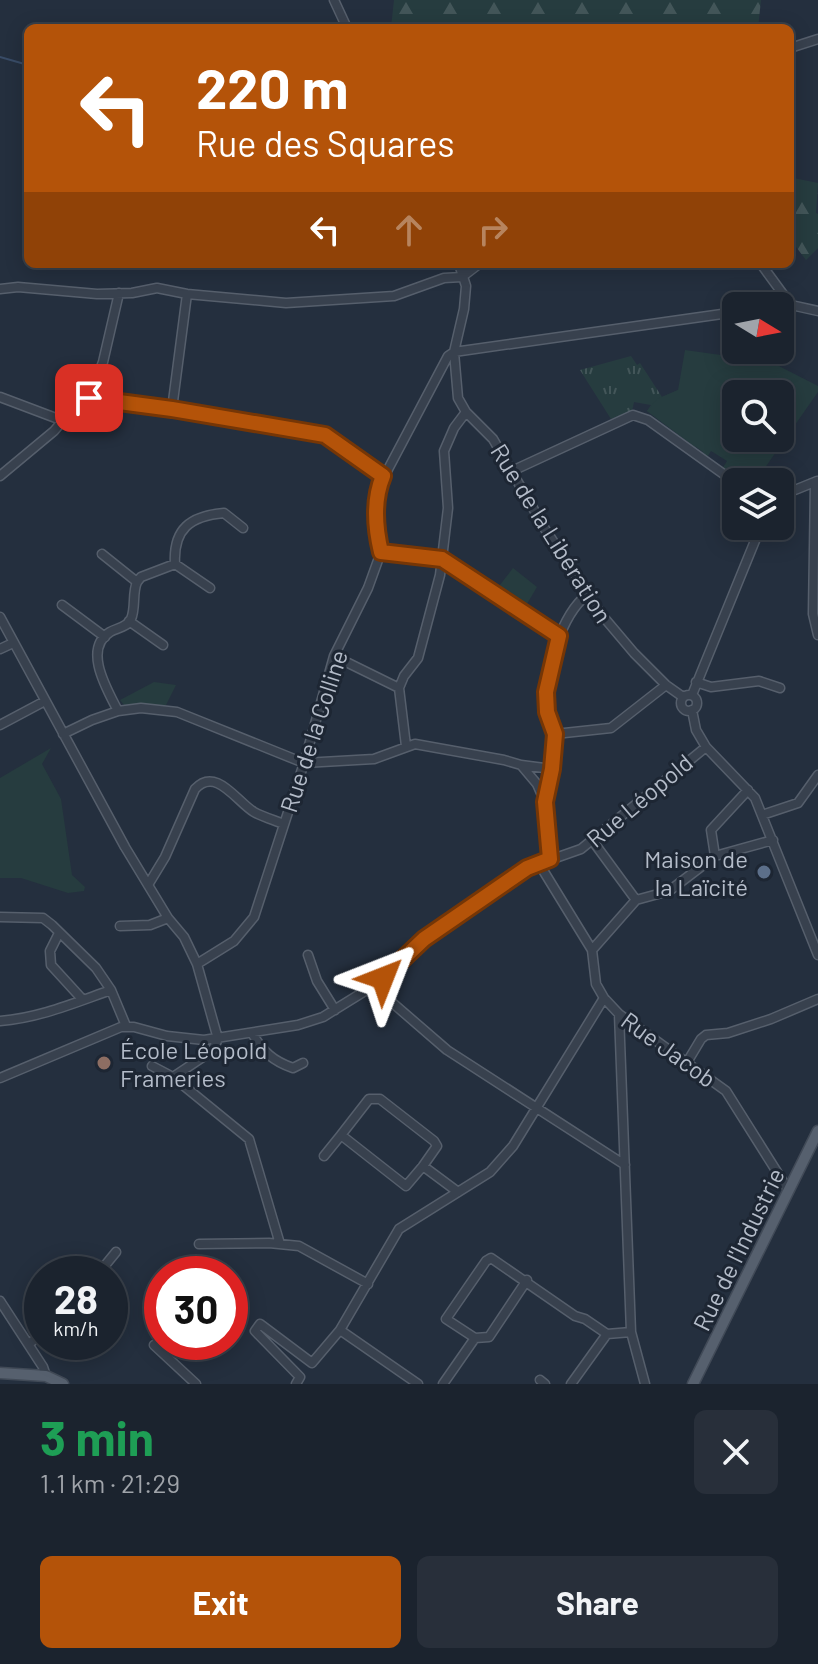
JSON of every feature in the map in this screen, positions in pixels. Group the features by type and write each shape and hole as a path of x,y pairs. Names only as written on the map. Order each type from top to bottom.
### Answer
{"main road":[{"name":"Rue de l'Industrie","path":"693,1384 818,1131"},
{"path":"0,1373 46,1376 63,1384"}],"street":[{"path":"334,0 345,24"},
{"path":"794,47 818,39"},
{"path":"460,268 466,286 454,352 722,314"},
{"path":"0,289 18,287 74,294 157,288 187,294 286,303 351,301 394,296 444,278 462,277 474,268"},
{"path":"764,268 781,292"},
{"path":"89,398 103,362 119,293"},
{"path":"172,409 187,294"},
{"path":"794,306 818,311"},
{"name":"Rue de la Libération","path":"454,352 458,398 466,412 493,439 535,513 588,594 616,633 666,685 687,696"},
{"name":"Rue de la Colline","path":"197,964 234,941 254,917 304,763 334,656 368,588 381,552 376,492 448,356 454,352"},
{"path":"0,397 61,420"},
{"path":"0,476 54,431 81,399 89,398 325,435 383,476"},
{"path":"406,746 399,688 418,658 442,559 448,508 444,451 454,428 466,412"},
{"path":"512,471 633,415 648,420 722,473"},
{"path":"794,491 816,482 813,614 818,635"},
{"path":"175,564 176,540 179,532 190,523 224,513 243,528"},
{"path":"755,540 683,708 692,710 696,730 706,747 748,790 762,815 818,955"},
{"path":"381,552 442,559 559,636"},
{"path":"102,554 137,582"},
{"path":"118,711 97,669 105,637 129,621 137,582 141,577 175,564"},
{"path":"175,564 210,588"},
{"path":"550,859 545,802 555,734 547,712 546,692 559,636 568,616 588,594"},
{"path":"62,605 105,637"},
{"path":"0,617 133,861 168,918 184,937 197,964 218,1039 212,1051 173,1077"},
{"path":"129,621 163,645"},
{"path":"0,649 13,643"},
{"path":"334,656 399,688"},
{"path":"696,682 711,687 759,681 780,688"},
{"path":"555,734 611,728 666,685"},
{"path":"0,725 45,701"},
{"path":"63,734 118,711 141,708 177,712 304,763 374,759 415,744 552,769"},
{"name":"Rue Léopold","path":"126,1026 185,1039 218,1039 311,1022 373,986 418,944 538,862 574,853 706,747"},
{"path":"521,765 537,784 545,802"},
{"path":"762,815 798,803 818,775"},
{"path":"148,885 165,857 195,789 206,781 221,785 252,811 284,824"},
{"path":"715,856 711,830 748,790"},
{"path":"592,840 636,900"},
{"path":"592,950 636,900 669,891 715,856 773,840"},
{"name":"Rue Jacob","path":"538,862 592,950 596,984 604,998 619,1014 726,1091 789,1191"},
{"path":"0,917 43,918 96,968 111,990 126,1026 0,1078"},
{"path":"120,926 150,925 168,918"},
{"path":"807,926 818,927"},
{"path":"59,933 50,951 51,965 83,1000"},
{"path":"308,955 317,981 335,1010"},
{"path":"373,986 447,1050 625,1165"},
{"path":"0,1021 24,1019 111,990"},
{"path":"312,1363 260,1324 255,1331 298,1380 340,1330 399,1229 490,1172 501,1161 604,998"},
{"path":"686,1064 706,1035 742,1028 818,999"},
{"path":"619,1014 631,1332 645,1384"},
{"path":"252,1033 263,1051 275,1062 293,1068 303,1063"},
{"path":"152,1066 173,1077 249,1139 280,1244"},
{"path":"324,1156 369,1099 380,1099 437,1146 406,1186 341,1135"},
{"path":"423,1166 458,1192"},
{"path":"199,1244 304,1247 368,1284"},
{"path":"113,1256 116,1252"},
{"path":"527,1280 489,1337 475,1338 446,1319 486,1261 495,1259 527,1280 575,1316 607,1334 631,1332"},
{"path":"0,1301 24,1337"},
{"path":"340,1330 418,1384"},
{"path":"571,1384 607,1334"},
{"path":"443,1384 475,1338"},
{"path":"39,1360 46,1376"},
{"path":"170,1360 196,1384"}],"green space":[{"path":"394,0 761,0 758,24 391,24"},
{"path":"794,178 818,183 818,248 806,260 794,244"},
{"path":"685,350 722,355 722,364 775,364 818,386 818,392 794,426 794,380 722,380 722,452 776,452 765,468 723,468 727,461 711,451 706,459 702,456 703,452 647,411 657,399 678,390"},
{"path":"631,356 637,365 640,363 662,397 678,390 696,448 647,411 651,405 634,402 632,411 611,419 580,370"},
{"path":"513,568 537,587 524,609 496,590"},
{"path":"154,682 176,685 166,705 124,705 120,700"},
{"path":"51,748 42,764 61,799 72,875 85,887 84,891 68,893 21,878 0,878 0,778"}],"waterway":[{"path":"0,57 24,64"}],"place":[{"name":"Maison de la Laïcité","path":"764,872"},
{"name":"École Léopold Frameries","path":"104,1063"}],"route":[{"path":"89,398 325,435 383,476 376,492 381,552 442,559 559,636 546,692 547,712 555,734 545,802 550,859 527,868 424,939 383,978"}]}
